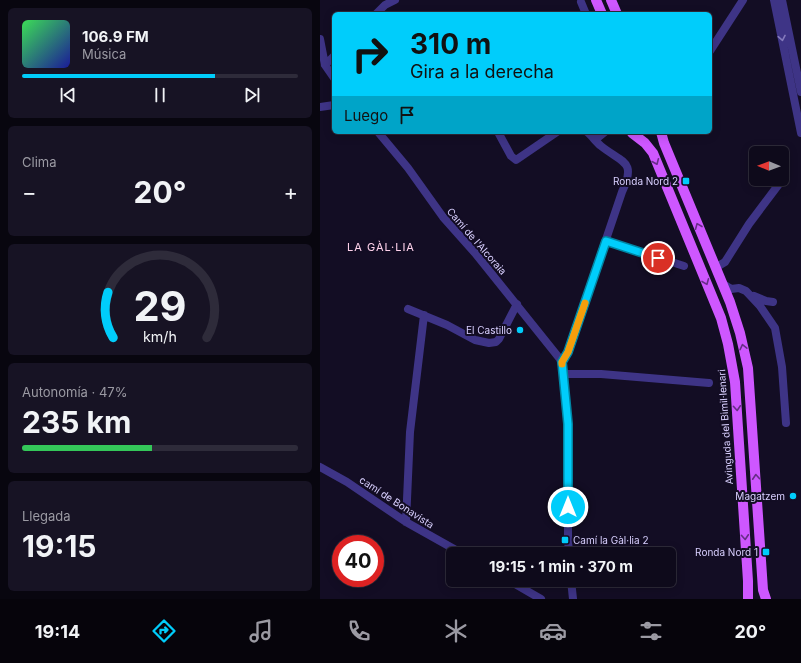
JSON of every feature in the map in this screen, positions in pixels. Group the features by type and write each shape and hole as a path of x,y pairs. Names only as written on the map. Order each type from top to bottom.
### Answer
{"main road":[{"path":"596,0 601,12"},
{"path":"611,0 616,12"},
{"name":"Avinguda del Bimil·lenari","path":"633,134 645,143 652,154 721,318 728,344 733,370 737,409 748,599"},
{"path":"662,134 723,284 738,325 748,368 763,590 766,599"}],"street":[{"path":"377,12 384,2 395,0"},
{"path":"712,48 743,0"},
{"path":"774,0 801,133"},
{"path":"782,0 801,92"},
{"path":"581,2 585,12"},
{"path":"320,39 325,65 332,75"},
{"path":"325,65 332,58"},
{"path":"320,107 332,105"},
{"name":"Camí de l'Alcoraia","path":"380,134 408,168 443,217 476,253 562,362"},
{"path":"499,134 511,156 516,160 554,134"},
{"path":"569,547 568,424 562,362 568,352 622,192 628,180 626,164 621,158 600,146 593,135"},
{"path":"715,265 720,266 725,262 778,186"},
{"path":"606,241 684,266"},
{"path":"723,284 730,289 739,288 746,291 760,306 776,328 782,367 786,423"},
{"path":"750,295 773,302"},
{"path":"408,309 447,325 475,340 489,343 496,342 499,339 517,304"},
{"path":"406,522 410,432 424,315"},
{"path":"564,374 601,374 709,383"},
{"name":"camí de Bonavista","path":"320,467 347,482 406,522 451,547"},
{"path":"520,587 541,599"},
{"path":"572,587 573,599"}],"slow traffic":[{"path":"562,364 568,352 585,303"}],"place":[{"name":"Ronda Nord 2","path":"686,181"},
{"name":"El Castillo","path":"520,330"},
{"name":"Magatzem","path":"793,496"},
{"name":"Camí la Gàl·lia 2","path":"565,540"},
{"name":"Ronda Nord 1","path":"766,552"}],"district":[{"name":"LA GÀL·LIA","path":"381,247"}],"route":[{"path":"568,507 568,424 562,362 568,352 606,241 658,258"}]}
